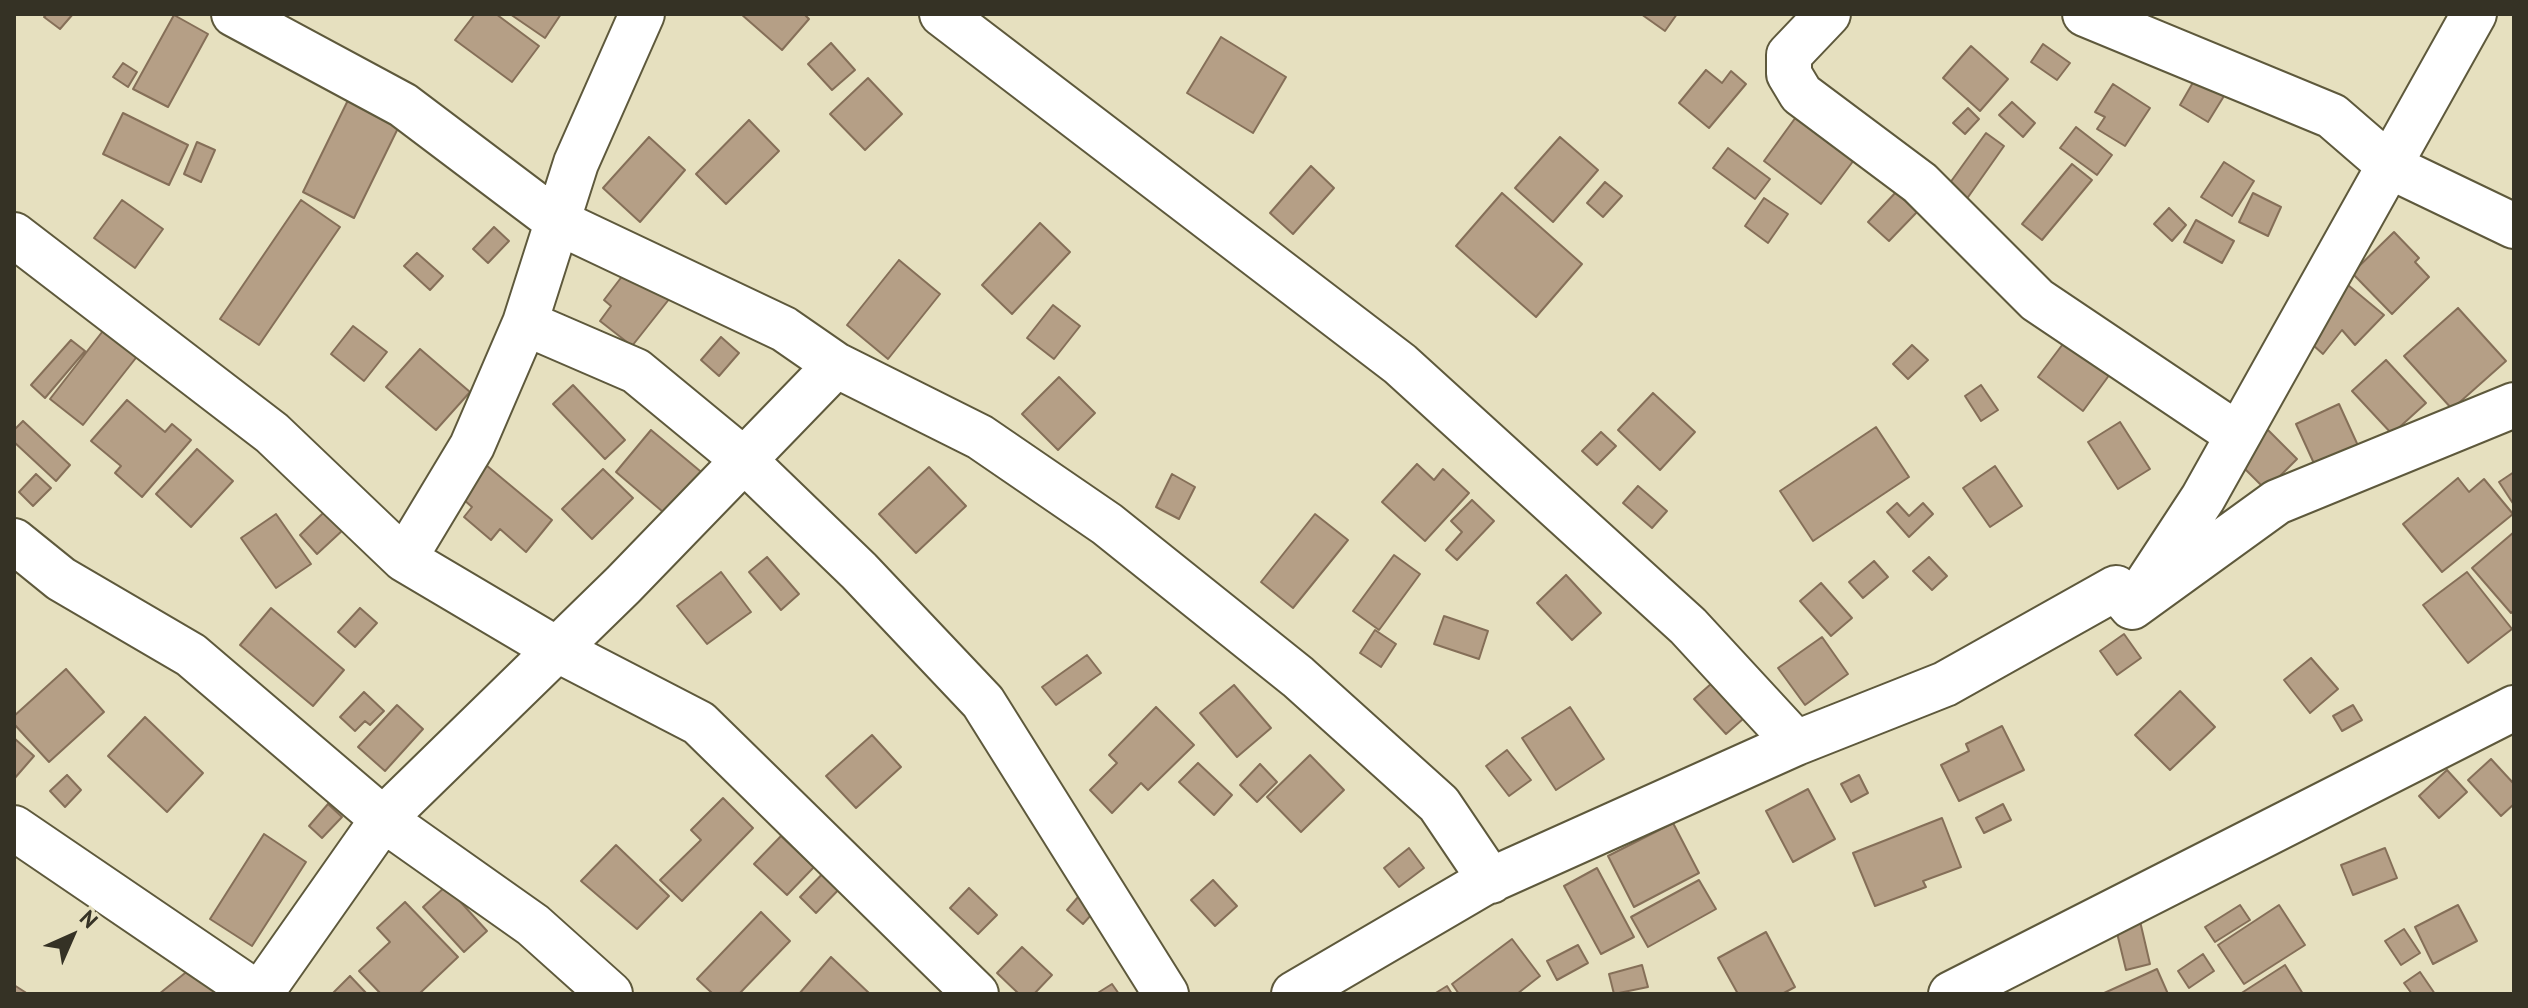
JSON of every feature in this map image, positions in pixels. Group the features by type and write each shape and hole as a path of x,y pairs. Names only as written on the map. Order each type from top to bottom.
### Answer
{"street":[{"path":"234,14 403,105 558,222 784,329 836,365 980,437 1107,524 1298,677 1439,804 1491,881"},
{"path":"404,559 472,446 525,323 576,163 642,14"},
{"path":"942,14 1400,364 1688,626 1796,743"},
{"path":"1828,14 1789,55 1789,74 1801,94 1920,183 2037,300 2238,435"},
{"path":"2085,14 2332,116 2391,167 2514,226"},
{"path":"2132,607 2238,435 2391,167 2474,14"},
{"path":"14,235 272,433 404,559 556,649 699,723 976,994"},
{"path":"525,323 636,371 744,460 859,571 983,702 1166,994"},
{"path":"14,828 259,994 383,819 836,365"},
{"path":"2132,607 2277,502 2514,405"},
{"path":"14,541 61,579 191,655 383,819 533,925 610,994"},
{"path":"1294,994 1491,881 1796,743 1945,684 2116,588 2132,607"},
{"path":"1951,994 2514,708"}],"building":[{"path":"47,14 73,14 60,29 44,17"},
{"path":"475,14 496,14 539,46 512,82 455,40"},
{"path":"510,14 561,14 545,38"},
{"path":"741,14 804,14 809,19 782,50"},
{"path":"1641,14 1677,14 1665,31"},
{"path":"174,15 208,34 168,107 133,89"},
{"path":"1221,37 1286,77 1253,133 1187,93"},
{"path":"831,43 855,70 832,90 808,64"},
{"path":"2043,44 2070,63 2057,80 2031,62"},
{"path":"1971,46 2008,79 1980,111 1943,78"},
{"path":"123,63 137,72 128,87 113,77"},
{"path":"1706,70 1722,83 1731,71 1746,84 1709,128 1679,103"},
{"path":"868,78 902,114 865,150 830,114"},
{"path":"2195,79 2224,96 2208,122 2180,105"},
{"path":"2113,84 2150,108 2125,146 2097,129 2105,117 2095,112"},
{"path":"352,92 403,118 354,218 303,192"},
{"path":"2012,102 2035,123 2023,137 1999,115"},
{"path":"1968,108 1979,119 1965,134 1953,123"},
{"path":"123,113 188,145 169,185 103,154"},
{"path":"1796,117 1854,160 1821,204 1764,161"},
{"path":"749,120 779,151 726,204 696,174"},
{"path":"2076,127 2112,155 2097,175 2060,148"},
{"path":"1986,133 2004,146 1966,200 1947,187"},
{"path":"649,137 685,170 640,222 603,188"},
{"path":"1560,137 1598,170 1553,222 1515,188"},
{"path":"197,142 215,150 201,182 184,174"},
{"path":"1728,148 1770,179 1755,199 1713,168"},
{"path":"2224,162 2254,181 2232,216 2201,197"},
{"path":"2072,164 2092,180 2042,240 2022,224"},
{"path":"1311,166 1334,188 1293,234 1270,213"},
{"path":"1605,182 1622,196 1603,217 1587,203"},
{"path":"1896,192 1917,212 1889,241 1868,222"},
{"path":"1502,193 1582,264 1536,317 1456,246"},
{"path":"2253,193 2281,207 2268,236 2239,222"},
{"path":"1764,198 1788,214 1768,243 1745,226"},
{"path":"122,200 163,229 135,268 94,238"},
{"path":"301,200 340,227 259,345 220,319"},
{"path":"2169,208 2186,225 2172,241 2154,224"},
{"path":"2196,220 2234,241 2222,263 2184,242"},
{"path":"1040,223 1070,252 1012,314 982,285"},
{"path":"494,227 509,241 488,263 473,249"},
{"path":"2394,232 2419,258 2415,262 2429,277 2392,314 2352,273"},
{"path":"417,253 443,276 430,290 404,266"},
{"path":"899,260 940,294 888,359 847,325"},
{"path":"630,266 670,298 632,346 600,321 611,306 604,300"},
{"path":"2330,270 2384,315 2355,345 2342,330 2323,354 2295,329"},
{"path":"1053,305 1080,326 1054,359 1027,338"},
{"path":"2458,308 2506,361 2452,409 2404,356"},
{"path":"353,326 387,352 364,381 331,354"},
{"path":"106,327 139,354 83,425 50,399"},
{"path":"2072,332 2121,359 2083,411 2038,377"},
{"path":"721,337 739,353 719,376 701,360"},
{"path":"71,340 85,351 45,398 31,385"},
{"path":"1912,345 1928,360 1908,379 1893,364"},
{"path":"420,349 470,392 436,430 386,387"},
{"path":"2386,360 2426,403 2392,434 2352,391"},
{"path":"1059,377 1095,413 1058,450 1022,414"},
{"path":"573,385 625,440 605,459 553,404"},
{"path":"1981,385 1998,410 1981,421 1965,396"},
{"path":"1653,393 1695,432 1660,470 1618,430"},
{"path":"127,400 165,432 172,424 191,440 142,497 115,473 121,466 91,441"},
{"path":"2339,404 2360,450 2317,470 2296,424"},
{"path":"2258,420 2297,459 2266,490 2227,451"},
{"path":"23,421 70,465 56,481 14,442 14,430"},
{"path":"2120,422 2150,469 2118,489 2088,442"},
{"path":"1876,427 1909,477 1813,541 1780,491"},
{"path":"651,430 712,481 676,523 616,472"},
{"path":"1601,432 1616,446 1597,465 1582,451"},
{"path":"197,449 233,481 191,527 156,494"},
{"path":"480,460 552,520 526,552 500,529 491,540 464,517 472,507 454,491"},
{"path":"1417,464 1434,480 1443,469 1469,493 1425,541 1382,502"},
{"path":"1995,466 2022,506 1990,527 1963,488"},
{"path":"929,467 966,506 916,553 879,514"},
{"path":"603,469 633,498 592,539 562,509"},
{"path":"2514,472 2514,505 2499,482"},
{"path":"36,474 51,488 33,506 19,492"},
{"path":"1172,474 1195,487 1179,519 1156,507"},
{"path":"2458,478 2469,492 2484,479 2513,514 2442,572 2403,524"},
{"path":"1638,486 1667,511 1652,528 1623,503"},
{"path":"340,497 358,516 317,554 300,535"},
{"path":"1472,500 1494,521 1457,560 1446,550 1462,532 1451,521"},
{"path":"1897,503 1909,516 1923,503 1933,514 1909,537 1887,512"},
{"path":"276,514 311,564 276,588 241,538"},
{"path":"1315,514 1348,540 1293,608 1261,582"},
{"path":"2514,532 2514,610 2511,613 2472,568"},
{"path":"1394,555 1420,574 1379,630 1353,611"},
{"path":"767,557 799,594 781,610 749,572"},
{"path":"1929,557 1947,576 1932,590 1913,571"},
{"path":"1874,561 1888,577 1863,598 1849,582"},
{"path":"721,572 751,612 707,644 677,606"},
{"path":"2467,572 2512,629 2468,663 2423,605"},
{"path":"1566,575 1601,613 1572,640 1537,603"},
{"path":"1821,583 1852,618 1831,636 1800,601"},
{"path":"271,608 344,670 313,706 240,645"},
{"path":"360,608 377,623 355,647 338,632"},
{"path":"1444,616 1488,631 1479,659 1434,644"},
{"path":"1375,630 1396,644 1381,667 1360,653"},
{"path":"2124,634 2141,658 2117,675 2100,651"},
{"path":"1822,637 1848,674 1805,705 1778,668"},
{"path":"1087,655 1101,673 1056,705 1042,687"},
{"path":"2311,658 2338,689 2310,713 2284,680"},
{"path":"66,669 104,712 49,762 14,724 14,716"},
{"path":"1721,675 1752,711 1726,734 1694,699"},
{"path":"1234,685 1271,728 1237,757 1200,713"},
{"path":"2180,691 2215,727 2170,770 2135,735"},
{"path":"364,692 384,711 370,725 365,721 355,731 340,717"},
{"path":"397,705 423,729 385,771 358,747"},
{"path":"2353,705 2362,720 2342,731 2333,716"},
{"path":"1156,707 1194,745 1148,790 1141,783 1112,813 1090,790 1117,763 1109,755"},
{"path":"1570,707 1604,759 1556,790 1522,738"},
{"path":"145,717 203,773 167,812 108,756"},
{"path":"2002,726 2024,770 1959,801 1941,765 1969,751 1966,744"},
{"path":"872,735 901,767 856,808 826,776"},
{"path":"14,738 34,756 14,779"},
{"path":"1507,750 1531,780 1509,796 1486,766"},
{"path":"1310,755 1344,790 1301,832 1267,797"},
{"path":"2491,759 2514,784 2514,804 2501,816 2468,780"},
{"path":"1198,763 1232,795 1214,815 1179,782"},
{"path":"1260,764 1277,782 1257,802 1240,785"},
{"path":"2447,770 2467,792 2439,818 2419,796"},
{"path":"67,775 81,790 65,807 50,791"},
{"path":"1859,775 1868,793 1851,802 1841,784"},
{"path":"1808,789 1835,839 1793,862 1766,811"},
{"path":"723,798 753,828 682,901 660,880 701,840 691,830"},
{"path":"328,804 342,817 322,838 309,826"},
{"path":"2003,804 2011,820 1984,833 1976,818"},
{"path":"1942,818 1961,867 1923,881 1926,887 1875,906 1853,853"},
{"path":"1673,823 1699,873 1634,907 1608,856"},
{"path":"264,834 306,862 252,946 210,919"},
{"path":"781,836 814,867 787,895 754,864"},
{"path":"616,845 669,896 637,929 581,881"},
{"path":"1409,848 1424,868 1399,887 1384,868"},
{"path":"2385,848 2397,878 2353,895 2341,865"},
{"path":"831,865 847,881 816,913 800,897"},
{"path":"1597,868 1634,937 1601,954 1564,886"},
{"path":"1213,880 1237,906 1215,926 1191,900"},
{"path":"1699,880 1716,909 1648,947 1631,917"},
{"path":"446,886 487,931 464,952 423,907"},
{"path":"969,888 997,915 978,934 950,908"},
{"path":"1084,890 1100,905 1083,924 1067,910"},
{"path":"405,902 458,957 419,994 381,994 359,971 390,942 377,928"},
{"path":"2136,904 2150,964 2126,970 2117,933 2124,931 2119,908"},
{"path":"2240,905 2250,920 2215,942 2205,927"},
{"path":"2279,905 2305,945 2244,984 2218,945"},
{"path":"2458,905 2477,941 2433,964 2415,927"},
{"path":"761,912 790,941 739,994 713,994 697,979"},
{"path":"2404,929 2420,953 2401,965 2385,941"},
{"path":"1766,932 1795,987 1782,994 1738,994 1718,958"},
{"path":"1512,939 1540,976 1517,994 1459,994 1452,984"},
{"path":"1578,945 1588,963 1557,980 1547,961"},
{"path":"1022,947 1052,975 1034,994 1019,994 997,973"},
{"path":"2203,954 2214,971 2189,988 2178,971"},
{"path":"831,957 870,994 799,994"},
{"path":"195,965 219,994 159,994"},
{"path":"1642,965 1648,987 1614,994 1609,974"},
{"path":"2285,965 2303,994 2240,994"},
{"path":"2157,969 2168,994 2102,994"},
{"path":"2420,972 2435,994 2412,994 2404,983"},
{"path":"350,976 367,994 332,994"},
{"path":"1112,984 1119,994 1096,994"},
{"path":"14,985 28,994 14,994"},
{"path":"1447,986 1452,994 1434,994"}]}
